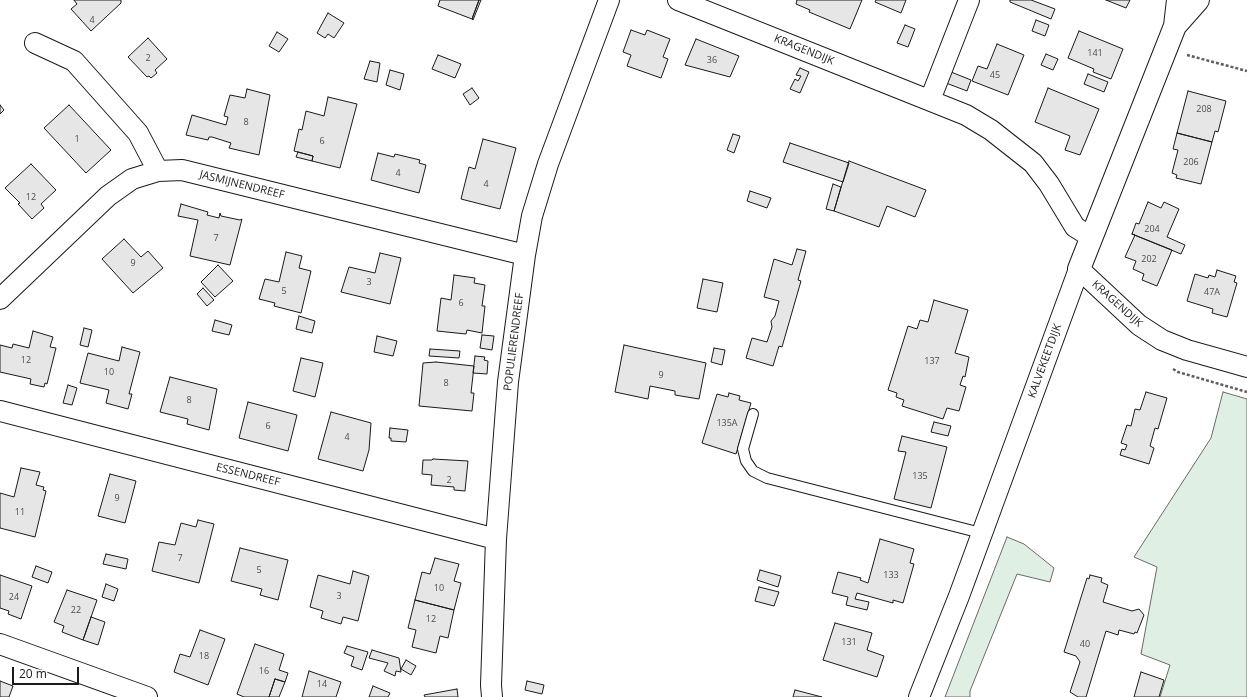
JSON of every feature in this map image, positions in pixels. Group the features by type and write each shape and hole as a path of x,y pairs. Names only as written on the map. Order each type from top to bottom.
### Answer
{"street":[{"name":"POPULIERENDREEF","path":"492,697 491,685 496,539 508,382 525,255 532,216 548,164 609,0"},
{"name":"KRAGENDIJK","path":"678,0 966,115 991,130 1033,163 1049,184 1075,226 1092,237"},
{"path":"930,100 969,0"},
{"name":"KALVEKEETDIJK","path":"919,697 1079,270 1175,26 1178,0"},
{"name":"KALVEKEETDIJK","path":"1175,26 1198,0"},
{"path":"35,43 74,61 138,132 158,171"},
{"name":"JASMIJNENDREEF","path":"0,299 108,196 132,179 158,171 182,170 525,255"},
{"name":"KRAGENDIJK","path":"1079,270 1139,325 1162,340 1187,350 1247,367"},
{"name":"ESSENDREEF","path":"0,412 496,539"},
{"path":"0,644 147,697"}],"lane":[{"path":"753,414 743,449 746,461 753,471 767,478 981,533"}],"path":[{"path":"1165,50 1247,71"}],"green space":[{"path":"1223,392 1247,399 1247,697 1160,697 1170,665 1141,654 1157,567 1134,557 1211,438"},
{"path":"1007,537 1024,544 1054,568 1050,582 1017,574 970,691 970,697 945,697"}],"building":[{"path":"74,0 121,0 121,3 91,31 71,9 77,4"},
{"path":"440,0 479,0 472,19 438,6"},
{"path":"479,0 481,0 473,20 472,19"},
{"path":"797,0 862,0 850,29 809,12 810,10 796,4"},
{"path":"876,0 906,0 901,13 875,2"},
{"path":"1010,0 1031,0 1055,9 1051,19 1010,2"},
{"path":"1106,0 1130,0 1126,8"},
{"path":"328,13 344,23 334,38 328,34 325,38 317,33"},
{"path":"1036,20 1049,25 1045,36 1032,31"},
{"path":"905,25 915,29 908,47 897,43"},
{"path":"631,30 645,35 647,30 670,39 663,57 668,59 661,78 627,66 631,55 623,52"},
{"path":"1079,31 1123,49 1111,79 1093,72 1094,69 1068,58"},
{"path":"277,32 288,39 279,52 269,46"},
{"path":"148,38 167,59 155,70 157,73 151,78 149,76 147,77 128,57"},
{"path":"696,39 739,56 730,77 685,65"},
{"path":"997,44 1024,55 1008,95 972,81 978,66 987,69"},
{"path":"1046,54 1058,59 1053,70 1041,65"},
{"path":"438,55 461,64 455,78 432,69"},
{"path":"370,61 380,63 377,82 364,79"},
{"path":"800,68 809,72 800,93 790,89 795,79 798,81 801,76 796,75"},
{"path":"390,70 404,74 400,90 386,85"},
{"path":"951,72 971,80 967,91 946,83"},
{"path":"1088,74 1108,82 1104,92 1084,84"},
{"path":"472,88 479,98 470,105 463,94"},
{"path":"1048,88 1099,109 1080,155 1065,150 1070,136 1035,122"},
{"path":"247,89 270,95 259,155 229,148 231,143 212,137 209,137 208,140 186,135 192,115 226,125 228,117 224,116 230,95 245,98"},
{"path":"1188,91 1226,101 1218,132 1215,131 1212,142 1177,133"},
{"path":"328,97 357,104 340,168 312,161 313,156 294,151 299,129 302,130 306,111 324,116"},
{"path":"0,105 4,110 0,114"},
{"path":"69,105 111,150 86,173 44,128"},
{"path":"1177,133 1212,142 1201,184 1176,178 1177,175 1172,173 1178,150 1173,149"},
{"path":"733,134 740,136 734,153 727,150"},
{"path":"483,139 516,148 500,209 461,199 469,167 475,169"},
{"path":"790,143 849,163 843,182 783,162"},
{"path":"298,152 313,156 312,161 296,157"},
{"path":"378,153 394,157 395,154 420,160 419,163 426,165 419,193 371,180"},
{"path":"849,161 926,190 915,217 887,206 879,227 834,211"},
{"path":"31,164 56,190 41,204 44,208 32,219 18,204 20,203 5,188"},
{"path":"833,184 841,187 834,211 826,209"},
{"path":"750,191 771,198 767,208 747,201"},
{"path":"1148,202 1161,208 1164,202 1179,209 1167,237 1185,245 1181,254 1132,234 1136,223 1139,224"},
{"path":"181,204 208,212 207,215 219,218 220,213 221,216 240,220 242,219 230,265 190,256 198,220 178,216"},
{"path":"1135,235 1172,250 1157,286 1142,280 1144,274 1133,269 1136,261 1125,257"},
{"path":"124,239 141,257 148,251 163,268 133,293 102,259"},
{"path":"797,249 806,251 798,280 801,281 782,347 779,346 773,366 746,358 752,338 767,342 772,327 771,321 775,316 779,301 764,297 774,259 792,265"},
{"path":"286,252 302,256 299,268 311,271 301,313 274,306 275,303 259,299 265,279 279,282"},
{"path":"380,253 401,258 390,304 341,292 349,267 375,273"},
{"path":"218,265 233,281 215,297 201,282"},
{"path":"1217,270 1236,276 1234,282 1237,283 1227,317 1212,313 1213,309 1187,301 1195,274 1208,278 1209,275 1215,277"},
{"path":"454,275 475,278 474,283 485,285 482,306 485,306 482,333 467,330 466,334 437,331 441,298 451,300"},
{"path":"703,279 723,283 717,312 697,308"},
{"path":"203,288 214,300 207,306 197,294"},
{"path":"934,300 968,310 955,353 969,357 965,377 963,376 960,385 966,387 959,411 947,408 943,419 902,406 904,400 896,397 897,393 888,390 908,326 917,329 920,320 928,322"},
{"path":"299,316 315,321 312,333 296,329"},
{"path":"215,320 232,325 229,335 212,331"},
{"path":"84,328 92,330 88,347 80,345"},
{"path":"33,331 53,337 50,347 56,348 47,384 45,383 44,387 30,384 31,379 0,372 0,345 12,348 13,344 29,348"},
{"path":"482,335 494,336 492,350 480,348"},
{"path":"377,336 397,341 393,356 374,352"},
{"path":"624,345 706,363 699,399 675,395 675,391 650,386 648,399 615,392"},
{"path":"122,347 140,352 129,394 132,394 128,409 106,403 109,390 80,383 88,353 119,361"},
{"path":"714,348 725,350 722,365 711,362"},
{"path":"430,349 460,351 459,358 429,356"},
{"path":"475,356 485,357 484,360 488,361 487,374 473,373"},
{"path":"301,358 323,363 315,397 293,391"},
{"path":"436,362 474,366 471,393 474,393 472,411 419,406 423,363"},
{"path":"170,377 217,389 209,430 187,424 188,419 160,412"},
{"path":"68,385 77,388 72,405 63,403"},
{"path":"1146,392 1167,398 1158,429 1155,428 1150,446 1154,448 1149,464 1120,455 1122,449 1125,450 1127,445 1121,443 1127,425 1131,426 1135,409 1140,410"},
{"path":"729,393 740,396 739,400 751,403 736,454 702,443 717,394 728,397"},
{"path":"248,402 297,415 288,451 239,438"},
{"path":"331,412 371,423 369,450 363,471 318,459"},
{"path":"934,422 951,426 948,436 931,432"},
{"path":"390,428 408,430 406,442 391,441 391,438 389,438"},
{"path":"902,436 947,447 931,508 894,499 906,452 898,451"},
{"path":"433,459 468,461 465,491 454,490 454,487 431,485 432,475 422,474 423,460"},
{"path":"21,468 40,472 36,485 44,487 43,490 46,491 35,537 0,528 0,493 14,497"},
{"path":"110,474 136,481 125,523 98,516"},
{"path":"198,520 214,524 199,583 152,571 159,542 175,545 181,523 196,527"},
{"path":"880,539 914,549 910,563 914,564 903,603 893,600 893,603 857,593 855,599 869,602 867,610 846,605 848,597 832,593 838,572 861,578 860,580 868,583"},
{"path":"240,548 288,560 278,600 260,595 262,589 231,581"},
{"path":"106,554 128,559 126,569 103,564"},
{"path":"435,558 459,564 454,581 461,583 454,610 415,600 422,572 430,574"},
{"path":"36,566 52,572 48,583 32,577"},
{"path":"760,570 781,576 778,587 757,580"},
{"path":"353,571 369,576 358,621 343,617 341,624 321,618 323,611 310,607 318,575 350,584"},
{"path":"0,575 32,586 21,619 8,614 9,611 0,608"},
{"path":"1090,575 1102,578 1101,582 1108,585 1103,602 1132,611 1139,609 1144,615 1137,633 1135,632 1134,634 1119,630 1118,635 1106,631 1086,697 1078,697 1070,692 1080,662 1076,656 1064,652 1087,578 1089,579"},
{"path":"106,584 118,589 114,601 102,597"},
{"path":"759,587 779,592 774,606 755,601"},
{"path":"67,590 97,600 83,640 62,632 64,626 54,622"},
{"path":"415,600 454,610 448,638 440,636 436,653 412,647 416,630 408,628"},
{"path":"91,617 105,622 98,645 83,640"},
{"path":"835,623 872,633 867,650 884,656 877,677 823,660"},
{"path":"200,630 225,639 208,685 174,672 180,654 190,657"},
{"path":"255,644 284,654 279,670 288,673 285,682 275,679 269,697 244,697 237,694"},
{"path":"347,646 368,652 362,670 351,666 354,657 344,653"},
{"path":"372,650 399,658 401,672 396,671 395,676 384,671 388,663 369,658"},
{"path":"406,660 416,666 411,675 401,669"},
{"path":"309,671 341,682 336,697 302,697"},
{"path":"1141,672 1164,680 1159,697 1134,697"},
{"path":"275,679 285,682 279,697 269,697"},
{"path":"0,681 13,686 9,697 0,697"},
{"path":"527,681 544,685 542,694 525,690"},
{"path":"373,686 390,693 388,697 369,697"},
{"path":"457,689 458,697 425,697 424,695"},
{"path":"795,690 822,697 793,697"}]}
